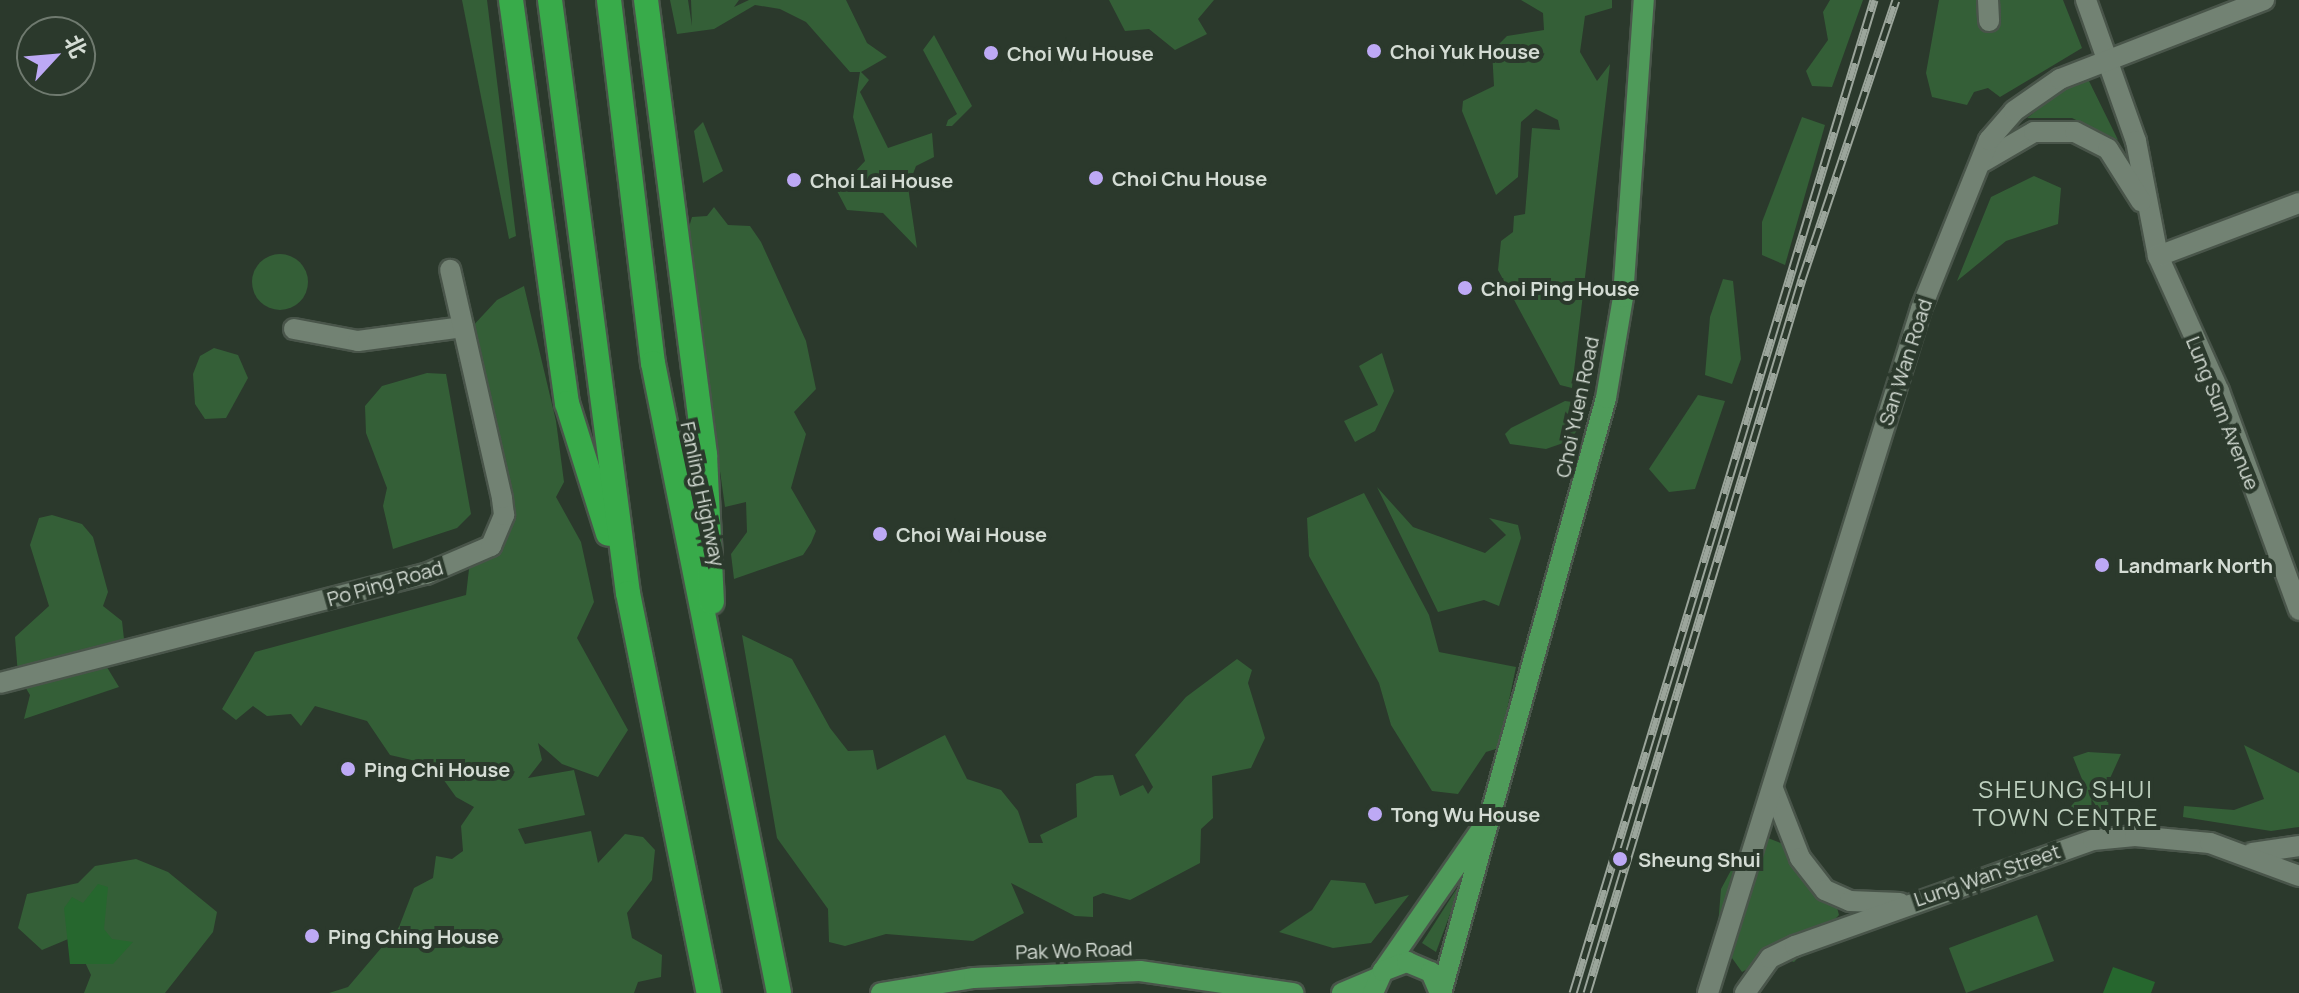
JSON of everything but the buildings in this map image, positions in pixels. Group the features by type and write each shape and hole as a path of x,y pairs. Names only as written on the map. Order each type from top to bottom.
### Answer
{"highway":[{"path":"511,0 567,403 628,593"},
{"path":"550,0 628,593 709,993"},
{"name":"Fanling Highway","path":"609,0 653,363 714,654 779,993"},
{"path":"646,0 705,455 714,654"}],"main road":[{"name":"Choi Yuen Road","path":"1440,993 1606,398 1623,297 1644,0"},
{"name":"Choi Yuen Road","path":"1378,981 1492,812"},
{"path":"1342,993 1378,981 1416,963 1431,972 1440,993"},
{"name":"Pak Wo Road","path":"881,993 974,978 1140,971 1293,993"}],"street":[{"path":"2086,0 2107,59"},
{"name":"San Wan Road","path":"1708,993 1921,309 1989,140 2033,95 2107,59 2264,0"},
{"name":"Lung Sum Avenue","path":"2107,59 2136,141 2158,256 2219,391 2299,610"},
{"name":"Lung Sum Avenue","path":"1975,170 2015,139 2075,132 2118,160 2148,216"},
{"path":"2158,256 2299,203"},
{"name":"Po Ping Road","path":"0,683 426,574 491,546 503,507 450,270"},
{"path":"294,329 358,341 463,327"},
{"path":"1773,789 1794,848 1825,890 1850,901 1908,903"},
{"name":"Lung Wan Street","path":"1745,993 1770,958 1908,903 2093,840 2176,837 2248,853 2299,876"},
{"path":"2248,853 2299,846"}],"shaded area":[{"path":"462,0 487,0 516,236 509,239"},
{"path":"670,0 688,0 692,26 691,0 739,0 734,7 749,0 846,0 867,43 887,57 861,72 869,80 860,92 888,148 932,133 934,157 916,166 908,187 917,248 883,213 847,210 837,191 865,161 853,117 860,72 850,72 806,22 780,9 755,5 714,29 677,34"},
{"path":"1109,0 1214,0 1198,19 1207,34 1175,50 1149,29 1125,31"},
{"path":"1521,0 1612,0 1612,8 1585,16 1580,52 1597,81 1610,64 1572,388 1560,385 1498,270 1501,241 1513,232 1514,216 1525,214 1532,128 1560,130 1558,120 1536,109 1521,122 1518,177 1496,195 1462,111 1463,101 1494,86 1492,51 1507,36 1544,30 1543,13"},
{"path":"1830,0 1863,0 1832,87 1812,86 1806,71 1828,40 1823,12"},
{"path":"1939,0 2063,0 2082,48 2000,97 1988,88 1974,92 1967,105 1932,97 1926,73"},
{"path":"934,35 972,106 952,126 946,126 948,120 957,114 923,50"},
{"path":"2080,76 2088,79 2118,140 2072,118 2027,118"},
{"path":"1802,117 1825,125 1785,265 1762,255 1762,222"},
{"path":"703,122 723,171 703,183 694,131"},
{"path":"2034,176 2061,188 2058,224 2006,241 1957,281 1991,197"},
{"path":"714,207 728,225 750,226 761,242 806,341 816,389 794,412 806,434 791,488 816,531 811,543 803,555 734,579 731,554 747,532 746,502 725,507 687,234 692,217 707,216"},
{"path":"280,254 300,262 308,282 300,302 280,310 260,302 252,282 260,262"},
{"path":"1723,279 1733,281 1741,359 1732,384 1705,375 1710,317"},
{"path":"524,286 556,421 564,482 556,497 581,542 594,602 577,638 628,730 598,777 562,764 538,743 542,760 528,778 574,770 585,815 518,829 525,844 591,831 598,863 625,834 643,837 655,850 652,880 627,913 632,938 662,955 661,977 638,982 634,993 329,993 348,987 399,927 414,888 433,878 436,856 452,859 463,851 461,826 474,807 456,797 433,765 390,755 367,721 315,706 301,726 291,714 267,716 253,706 236,720 222,709 255,652 466,595 469,569 498,552 511,515 470,329 497,300"},
{"path":"214,348 238,355 248,378 226,418 205,419 195,404 193,374 200,356"},
{"path":"1382,353 1394,391 1375,431 1355,442 1344,421 1378,405 1359,366"},
{"path":"427,373 446,374 471,514 457,528 393,549 383,506 387,488 366,433 365,406 382,386"},
{"path":"1698,395 1725,401 1695,489 1669,492 1649,469"},
{"path":"1565,401 1580,403 1579,428 1569,441 1546,449 1510,444 1505,434 1511,428"},
{"path":"1377,487 1413,527 1485,553 1506,535 1489,518 1518,525 1521,538 1499,606 1484,600 1438,612"},
{"path":"1364,493 1429,615 1439,652 1516,667 1499,748 1486,752 1458,794 1432,791 1391,725 1379,683 1309,556 1307,518"},
{"path":"52,515 82,524 93,537 108,592 103,606 122,621 124,639 102,659 119,687 24,719 30,695 18,675 15,637 49,606 30,545 39,518"},
{"path":"742,635 792,659 830,728 848,751 873,750 877,770 945,735 967,779 1001,790 1018,811 1029,843 1043,843 1040,835 1077,817 1076,784 1095,776 1113,775 1120,796 1143,785 1148,794 1153,787 1135,755 1186,697 1237,659 1252,670 1248,683 1265,738 1251,768 1212,776 1213,818 1201,829 1200,863 1130,900 1103,893 1093,897 1093,917 1075,916 1011,883 1024,913 973,941 886,934 845,946 829,942 828,909 777,838"},
{"path":"2244,745 2299,773 2299,827 2271,831 2183,817 2184,806 2234,810 2264,799"},
{"path":"2088,752 2121,754 2107,785 2109,813 2074,817 2066,812 2086,789 2073,757"},
{"path":"1768,838 1803,852 1830,881 1839,915 1794,962 1773,955 1742,972 1717,937 1721,889 1745,844"},
{"path":"136,859 168,872 217,912 213,932 165,993 84,993 91,975 73,937 42,950 18,928 27,894 78,883 95,866"},
{"path":"1331,880 1365,883 1375,904 1409,895 1371,943 1333,948 1279,932 1312,910"},
{"path":"1462,882 1436,952 1422,943"},
{"path":"98,884 108,887 104,929 112,939 133,942 113,964 70,964 64,908 72,897 83,903"},
{"path":"2037,915 2054,961 1966,993 1949,948"},
{"path":"2113,967 2155,982 2151,993 2103,993"}],"railway":[{"path":"1573,993 1874,0"},
{"path":"1587,993 1802,279 1896,0"}],"place":[{"name":"Choi Yuk House","path":"1374,51"},
{"name":"Choi Wu House","path":"991,53"},
{"name":"Choi Chu House","path":"1096,178"},
{"name":"Choi Lai House","path":"794,180"},
{"name":"Choi Ping House","path":"1465,288"},
{"name":"Choi Wai House","path":"880,534"},
{"name":"Landmark North","path":"2102,565"},
{"name":"Ping Chi House","path":"348,769"},
{"name":"Tong Wu House","path":"1375,814"},
{"name":"Sheung Shui","path":"1620,859"},
{"name":"Ping Ching House","path":"312,936"}],"district":[{"name":"SHEUNG SHUI TOWN CENTRE","path":"2066,803"}]}
